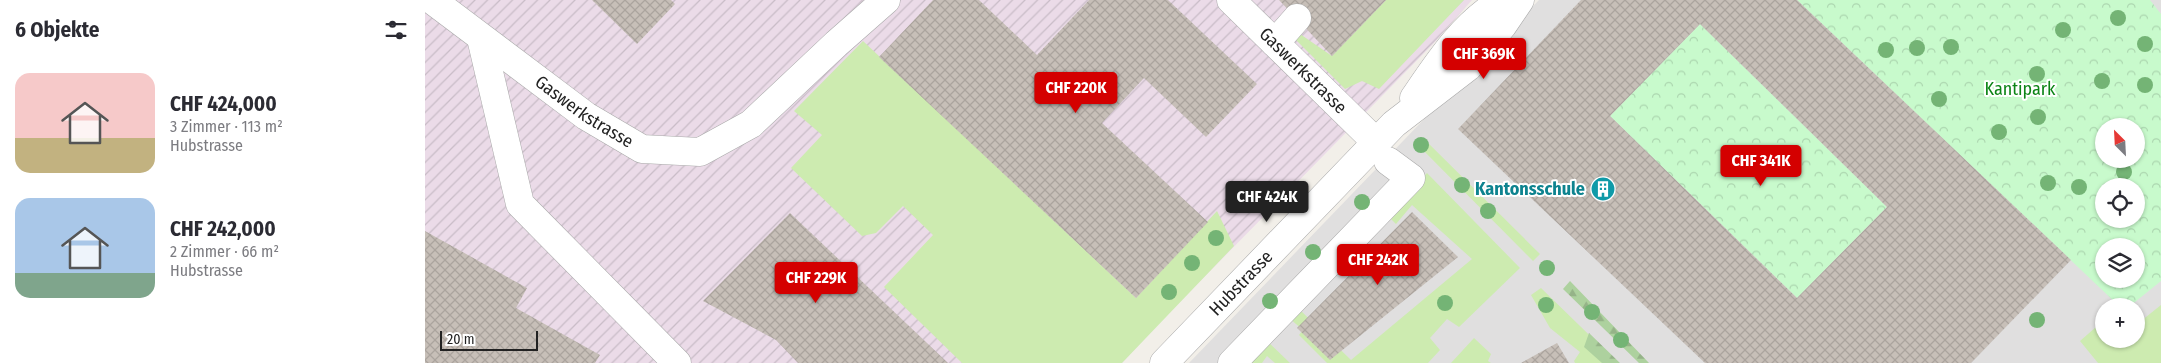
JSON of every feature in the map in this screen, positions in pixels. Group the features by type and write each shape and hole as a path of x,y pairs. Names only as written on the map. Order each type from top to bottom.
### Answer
{"street":[{"name":"Gaswerkstrasse","path":"432,0 586,116 642,149 700,152 751,124 886,0"},
{"name":"Gaswerkstrasse","path":"1231,0 1411,178 1233,363"},
{"name":"Hubstrasse","path":"1164,363 1382,151 1448,48 1486,10 1503,0"},
{"name":"Hubstrasse","path":"1403,116 1468,67 1503,25 1520,0"},
{"path":"1275,43 1297,18"},
{"path":"481,38 521,204 677,363"}],"shaded area":[{"path":"425,0 1472,0 1433,44 1122,363 425,363"},
{"path":"1539,0 2161,0 2161,363 1189,363"}],"green space":[{"path":"1386,0 1464,0 1379,89 1362,81 1345,89 1288,32 1287,25 1332,56"},
{"name":"Kantipark","path":"1797,0 2150,0 2161,14 2161,281 2140,298 2111,298 2100,288 2145,288 2145,238 2095,238 2095,283"},
{"path":"1700,24 1887,207 1797,298 1610,116"},
{"path":"863,41 1136,298 1217,211 1234,246 1122,363 962,363 884,287 933,235 903,206 876,233 862,236 791,168 822,135 794,111"},
{"path":"1422,138 1540,254 1533,261 1417,144"},
{"path":"1427,173 1520,268 1459,327 1447,319 1430,338 1440,350 1428,363 1327,363 1299,335 1303,330 1289,318 1297,307 1351,360 1472,259 1412,205 1396,224 1386,214"},
{"path":"1570,281 1649,363 1639,363 1563,289"},
{"path":"1541,288 1618,363 1575,363 1574,361 1580,352 1550,328 1531,295"},
{"path":"2161,305 2161,363 2098,363 2080,341 2095,328 2095,348 2145,348 2145,318"},
{"path":"1589,333 1620,363 1602,363 1584,347"},
{"path":"1474,338 1491,354 1488,361 1491,363 1451,363"},
{"path":"1266,340 1290,363 1275,363 1267,356 1262,363 1245,363"}],"building":[{"path":"592,0 671,0 675,4 637,44"},
{"path":"933,0 979,0 1037,55 1089,0 1168,0 1257,84 1206,137 1144,78 1102,123 1208,222 1136,298 879,57"},
{"path":"1279,0 1386,0 1332,56"},
{"name":"Kantonsschule","path":"1581,0 1797,0 2071,260 1971,363 1705,363 1458,129","holes":["1700,24 1887,207 1797,298 1610,116"]},
{"path":"1412,212 1458,257 1330,360 1297,328"},
{"path":"790,213 948,363 798,363 776,340 703,301"},
{"path":"425,231 527,288 516,308 600,355 595,363 425,363"},
{"path":"1557,343 1569,363 1521,363"}],"place":[{"name":"Kantonsschule","path":"1603,189"}]}
